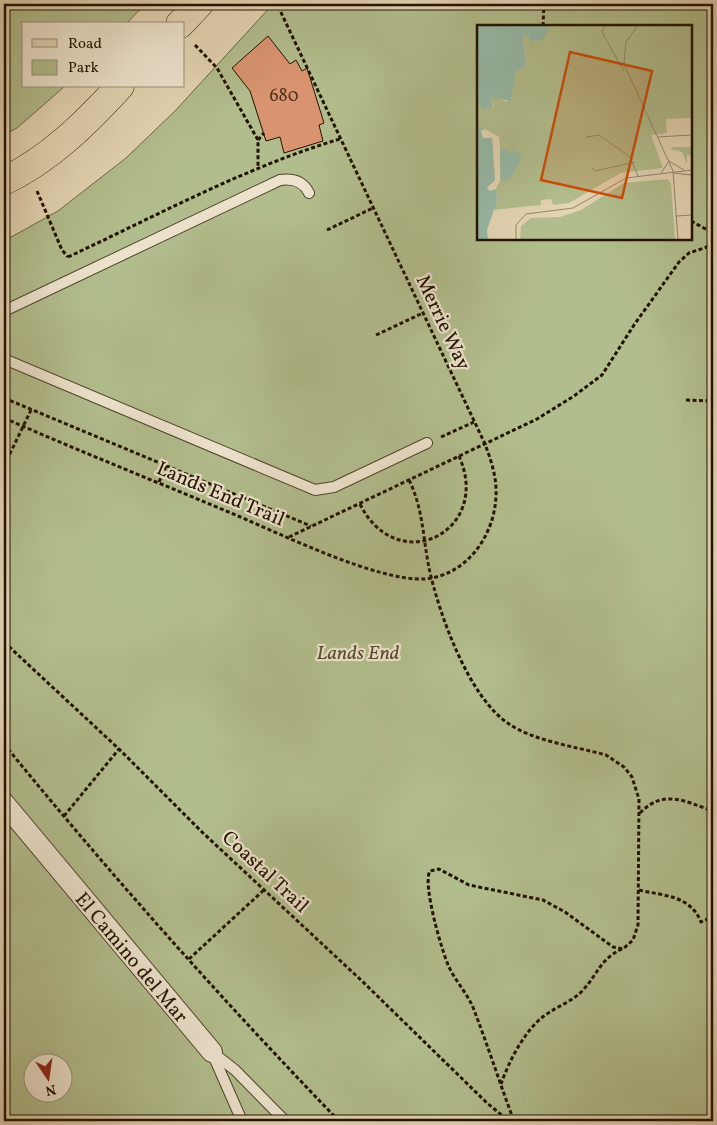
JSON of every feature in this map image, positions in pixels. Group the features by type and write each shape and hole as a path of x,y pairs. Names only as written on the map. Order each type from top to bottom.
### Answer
{"main road":[{"path":"185,31 199,4"},
{"path":"4,181 29,166 72,135 118,88"}],"street":[{"name":"El Camino del Mar","path":"4,803 212,1052"}],"lane":[{"path":"4,311 280,180 297,180 303,184 309,193"},
{"path":"4,359 315,490 334,487 427,443"},
{"path":"212,1052 235,1070 285,1121"},
{"name":"El Camino del Mar","path":"212,1052 242,1121"}],"path":[{"name":"Merrie Way","path":"276,4 485,444 492,464 496,494 489,527 473,555 449,572 431,578"},
{"path":"543,25 544,4"},
{"path":"185,31 217,68 258,140 258,168"},
{"path":"258,140 264,133"},
{"path":"68,257 258,168 298,152 340,139"},
{"path":"29,166 43,210 62,250 68,257 75,277"},
{"path":"327,230 373,208"},
{"path":"692,222 713,233"},
{"path":"289,537 537,419 574,396 602,375 634,324 680,262 689,253 707,247 713,240"},
{"path":"376,334 423,313"},
{"path":"4,398 312,527"},
{"path":"686,400 713,401"},
{"path":"4,466 31,410"},
{"name":"Lands End Trail","path":"4,418 289,537 377,571 402,577 431,578"},
{"path":"427,443 474,422"},
{"path":"360,504 370,522 388,536 411,543 424,542 443,534 452,526 465,504 467,482 459,456"},
{"path":"159,482 166,466"},
{"path":"409,480 420,510 431,578 466,669 480,695 510,725 522,731 616,760 632,777 639,799 638,925 633,940 623,949 606,958 588,985 573,999 537,1022 511,1062 500,1084"},
{"name":"Coastal Trail","path":"4,642 119,749 202,833 265,889 508,1121"},
{"path":"4,744 189,959 339,1121"},
{"path":"64,816 119,749"},
{"path":"640,813 649,803 671,798 680,799 713,810"},
{"path":"514,1121 473,1007 449,966 427,886 430,871 439,869 469,885 543,900 565,912 614,946 623,949"},
{"path":"189,959 265,889"},
{"path":"639,890 682,900 695,908 701,922 712,917 713,914"}],"green space":[{"path":"4,4 145,4 128,22 22,22 22,88 63,88 17,128 4,135"},
{"name":"Lands End","path":"273,4 713,4 713,1121 4,1121 4,241 58,211 126,158 175,111"}],"building":[{"path":"268,36 290,64 296,60 302,71 307,68 324,123 319,125 323,141 284,153 280,137 266,141 250,91 232,68"}]}
